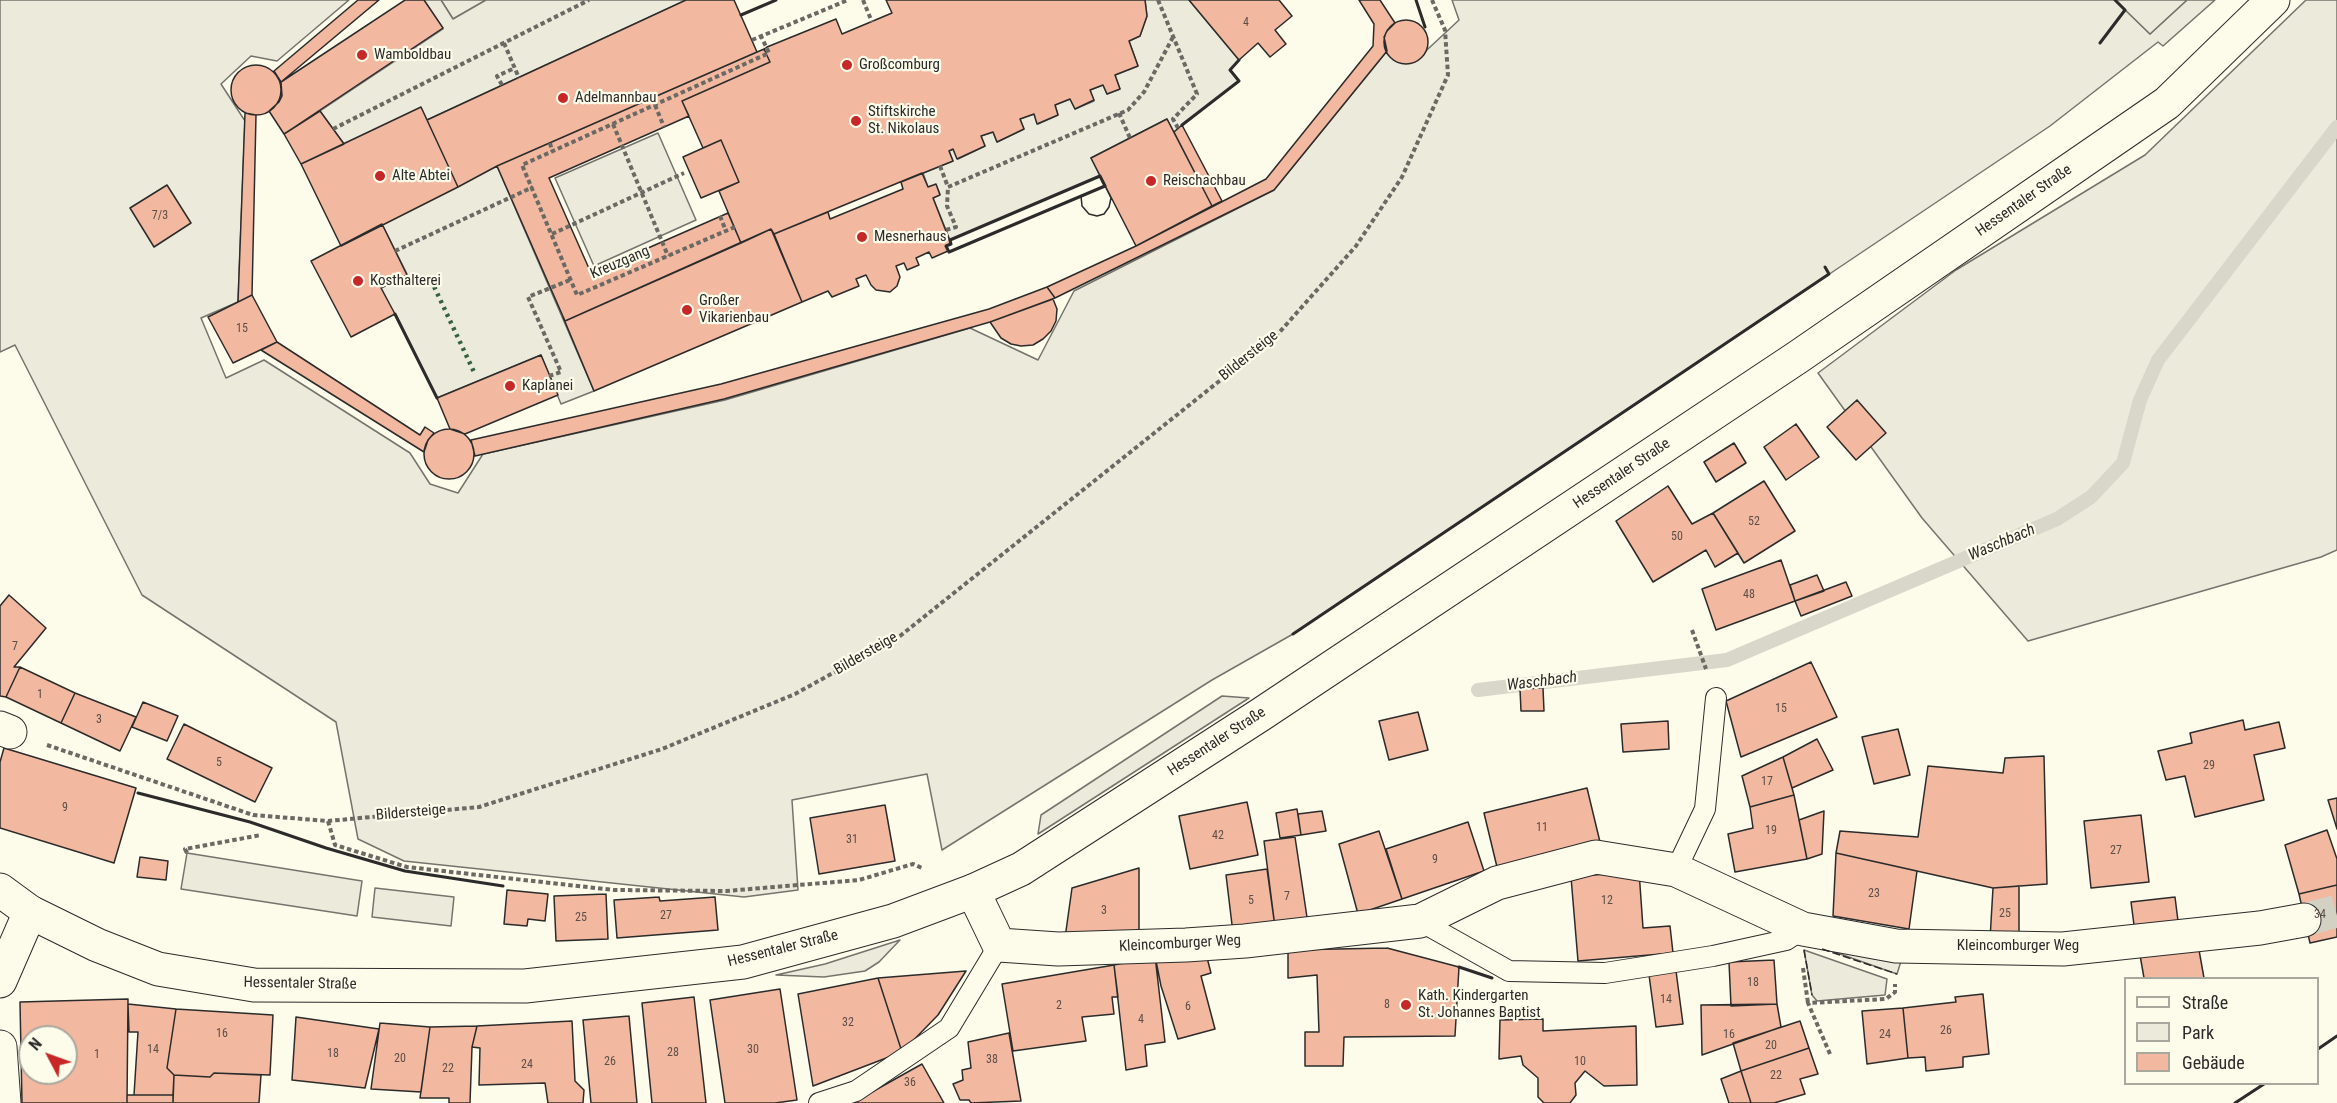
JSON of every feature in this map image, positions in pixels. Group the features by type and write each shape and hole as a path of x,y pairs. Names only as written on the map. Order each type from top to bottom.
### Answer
{"main road":[{"name":"Hessentaler Straße","path":"0,890 30,912 97,945 158,969 254,985 525,986 743,962 893,921 973,891 1021,869 1260,715 1798,357 2167,103 2273,0"},
{"name":"Kleincomburger Weg","path":"999,945 1058,949 1186,945 1245,941 1420,921 1497,883 1596,857 1676,870 1803,929 1896,946 2064,949 2260,928 2304,920"},
{"path":"973,891 999,945"},
{"path":"0,981 30,912"},
{"path":"0,1047 4,1103"}],"lane":[{"path":"1676,870 1706,809 1716,698"},
{"path":"1420,921 1509,971 1594,973 1713,956 1786,940 1803,929"},
{"path":"819,1103 856,1091 949,1028 999,945"}],"path":[{"path":"333,129 589,0"},
{"path":"752,40 848,0"},
{"path":"863,0 872,22"},
{"path":"1158,0 1197,94 1173,119 1178,128"},
{"name":"Bildersteige","path":"5,730 252,815 328,821 479,807 662,749 795,694 900,636 1277,335 1356,246 1402,177 1448,75 1444,30 1432,0"},
{"name":"Kreuzgang","path":"735,227 577,295 522,165 769,53 762,36"},
{"path":"948,187 1128,110 1144,92 1173,37"},
{"path":"504,44 519,78"},
{"path":"502,86 497,76 515,68"},
{"path":"655,105 664,127"},
{"path":"1119,113 1130,138"},
{"name":"Kreuzgang","path":"614,124 668,256"},
{"path":"550,143 552,151"},
{"path":"940,166 948,187 947,206 956,226 946,230"},
{"path":"552,234 684,173"},
{"path":"395,251 533,187"},
{"path":"720,216 726,231"},
{"path":"549,376 561,372 528,297 570,280"},
{"path":"1692,630 1716,698"},
{"path":"328,821 335,845 407,867 614,890 726,891 859,880 913,864 973,891"},
{"path":"187,853 185,849 261,835"},
{"path":"1803,929 1799,945 1808,1003 1830,1054"},
{"path":"1808,1003 1886,999 1895,992 1896,978"}],"green space":[{"path":"0,0 349,0 277,61 251,56 221,84 245,121 238,302 201,318 226,378 264,360 410,453 430,484 458,493 483,454 725,400 970,328 1038,360 1074,291 1274,190 1387,51 1394,60 1414,62 1459,20 1452,0 2115,0 2150,34 2187,0 2215,0 2163,46 2158,42 2050,126 1293,634 1212,680 942,850 927,774 792,800 798,890 744,897 404,861 358,839 336,722 142,595 15,345 0,352"},
{"path":"441,0 486,0 453,19"},
{"path":"2306,0 2337,0 2337,550 2321,557 2028,641 1922,518 1818,373 1956,270 2145,155"},
{"path":"658,133 696,220 594,266 555,178"},
{"path":"497,166 594,391 561,404 541,355 437,398 381,288 407,274 382,224"},
{"path":"1823,948 1902,958 1897,974"},
{"path":"1804,950 1887,979 1885,995 1817,1001 1812,995"}],"shaded area":[{"path":"424,0 441,0 453,19 486,0 686,0 427,120 421,108 344,144 320,111 443,29"},
{"path":"1145,0 1189,0 1239,60 1230,70 1239,81 1174,132 1167,119 1091,158 1100,176 950,240 933,198 940,194 936,185 928,187 923,173 953,161 949,151 953,149 958,159 985,146 981,136 993,132 997,142 1024,129 1020,119 1034,114 1038,124 1058,115 1055,105 1070,99 1075,109 1094,101 1090,90 1103,85 1107,94 1120,89 1115,75 1138,66 1129,41 1140,36 1147,16"},
{"path":"2115,0 2187,0 2150,34"},
{"path":"1222,696 1249,698 1038,834 1041,815"},
{"path":"187,853 362,881 357,916 181,889"},
{"path":"375,888 454,897 451,926 372,917"},
{"path":"900,940 879,962 865,971 824,977 776,975 825,964"}],"building":[{"path":"358,0 379,0 281,82 274,71"},
{"name":"Wamboldbau","path":"405,0 424,0 443,28 284,134 269,111 282,96 281,82"},
{"name":"Adelmannbau","path":"686,0 734,0 757,52 497,166 458,187 427,120"},
{"name":"Stiftskirche St. Nikolaus","path":"886,0 1145,0 1147,16 1140,36 1129,41 1138,66 1115,75 1120,89 1107,94 1103,85 1090,90 1094,100 1075,109 1070,99 1055,105 1058,115 1037,124 1034,114 1020,119 1024,129 997,142 993,132 981,136 985,146 957,159 953,149 949,151 953,161 901,182 903,189 830,219 828,212 774,234 771,229 741,243 719,191 739,182 721,140 703,148 682,101 770,62 764,49 767,47 836,19 842,34 892,13"},
{"path":"1189,0 1279,0 1292,16 1275,30 1286,44 1270,57 1258,43 1239,60"},
{"path":"1359,0 1380,0 1395,23 1384,37 1387,51 1274,190 1055,298 1047,287 1136,246 1266,179 1373,46 1374,24"},
{"path":"1406,20 1421,27 1428,42 1421,57 1406,64 1391,57 1384,42 1391,27"},
{"path":"764,49 770,62 682,101 689,116 549,178 591,273 728,213 741,243 565,321 497,166"},
{"path":"251,65 261,65 274,72 281,85 281,95 274,108 261,115 251,115 242,111 235,104 231,95 231,85 235,76 242,69"},
{"name":"Alte Abtei","path":"421,107 458,187 341,246 301,164"},
{"path":"320,111 344,144 301,164 284,134"},
{"path":"245,113 256,115 252,295 238,302"},
{"name":"Reischachbau","path":"1167,119 1212,206 1136,246 1091,158"},
{"path":"1182,125 1222,201 1212,206 1174,132"},
{"path":"721,140 739,182 701,198 683,157"},
{"name":"Mesnerhaus","path":"922,173 928,187 936,184 940,195 933,198 951,244 946,246 948,251 932,258 929,252 916,258 919,265 907,270 904,263 896,266 900,277 897,286 890,292 876,290 866,275 856,279 859,286 832,297 828,291 802,302 774,234"},
{"path":"167,185 191,223 154,247 130,208"},
{"path":"1105,186 1111,198 1109,207 1104,214 1097,216 1089,214 1082,206 1081,196"},
{"path":"1105,186 1111,198 1109,207 1104,214 1097,216 1089,214 1082,206 1081,196"},
{"name":"Kosthalterei","path":"382,224 407,275 381,288 395,314 351,337 311,261"},
{"name":"Großer Vikarienbau","path":"771,229 802,302 594,391 563,317 565,321"},
{"path":"1047,287 1055,298 990,322 724,399 475,456 471,440 721,384 989,309"},
{"path":"252,295 277,342 233,363 208,317"},
{"path":"1053,299 1057,309 1056,321 1051,331 1033,345 1011,344 1001,338 990,322"},
{"path":"277,342 420,435 425,427 434,433 428,440 424,452 261,350"},
{"name":"Kaplanei","path":"541,355 558,395 465,434 450,429 437,398"},
{"path":"1857,400 1886,433 1856,460 1827,427"},
{"path":"1796,424 1819,457 1786,480 1764,447"},
{"path":"444,429 454,429 467,436 474,449 474,459 467,472 454,479 444,479 435,475 428,468 424,459 424,449 428,440 435,433"},
{"path":"1734,443 1746,463 1716,482 1704,462"},
{"path":"1764,481 1795,531 1744,563 1713,513"},
{"path":"1668,486 1692,524 1713,513 1738,553 1715,567 1706,550 1653,582 1616,521"},
{"path":"1781,560 1795,601 1716,630 1702,589"},
{"path":"1817,575 1824,591 1795,601 1790,585"},
{"path":"1846,582 1852,596 1801,616 1795,601"},
{"path":"9,595 46,628 14,667 20,667 6,697 0,696 0,606"},
{"path":"1811,662 1837,717 1741,757 1726,701"},
{"path":"20,667 75,693 61,723 6,697"},
{"path":"1543,688 1544,711 1521,711 1520,689"},
{"path":"75,693 136,717 120,751 61,723"},
{"path":"143,702 178,716 167,741 132,727"},
{"path":"1418,712 1428,750 1389,760 1379,721"},
{"path":"2243,720 2245,730 2279,722 2285,748 2254,755 2264,800 2195,817 2185,776 2166,780 2158,751 2192,743 2190,733"},
{"path":"1668,721 1669,749 1623,752 1621,724"},
{"path":"184,724 272,768 255,802 167,759"},
{"path":"1898,729 1910,775 1874,784 1862,737"},
{"path":"1817,739 1833,770 1792,788 1783,757"},
{"path":"4,748 136,788 114,863 0,828 0,762"},
{"path":"2044,756 2047,884 1993,888 1836,853 1840,831 1918,837 1928,766 2003,773 2005,758"},
{"path":"1783,757 1794,795 1750,807 1742,776"},
{"path":"1587,788 1600,842 1497,867 1484,813"},
{"path":"1794,795 1807,859 1735,872 1728,834 1753,828 1750,807"},
{"path":"2337,798 2337,829 2328,800"},
{"path":"1247,802 1258,855 1190,869 1179,816"},
{"path":"885,805 895,861 819,874 810,818"},
{"path":"1297,809 1301,835 1280,838 1276,813"},
{"path":"1322,811 1326,831 1301,835 1298,814"},
{"path":"1824,811 1822,854 1807,859 1799,820"},
{"path":"2141,815 2149,882 2091,888 2084,821"},
{"path":"1468,822 1484,871 1402,899 1386,849"},
{"path":"2327,830 2337,859 2337,885 2299,894 2285,845"},
{"path":"1379,831 1402,899 1358,914 1339,844"},
{"path":"1295,837 1308,924 1275,927 1264,841"},
{"path":"1836,853 1917,871 1909,929 1833,916"},
{"path":"140,857 168,861 166,880 137,877"},
{"path":"1139,868 1139,933 1065,938 1072,888"},
{"path":"1267,869 1275,927 1233,933 1226,875"},
{"path":"1639,871 1643,928 1670,926 1673,953 1578,961 1571,877"},
{"path":"2337,885 2337,937 2310,943 2299,894"},
{"path":"2019,886 2019,941 1990,939 1993,888"},
{"path":"507,890 548,894 545,921 528,919 527,926 504,924"},
{"path":"606,894 608,939 556,941 554,896"},
{"path":"659,897 660,901 715,897 718,930 617,938 614,900"},
{"path":"2175,897 2178,921 2134,925 2131,902"},
{"path":"1387,948 1459,967 1455,1036 1344,1037 1343,1066 1305,1066 1305,1032 1319,1032 1317,975 1288,978 1288,950"},
{"path":"1205,950 1211,973 1201,976 1215,1029 1178,1039 1161,986 1155,956"},
{"path":"2199,950 2204,977 2144,977 2140,955"},
{"path":"1155,956 1165,1042 1145,1045 1147,1066 1126,1070 1114,965"},
{"path":"1774,960 1777,1004 1731,1006 1729,962"},
{"path":"1114,965 1118,997 1112,997 1114,1014 1082,1017 1086,1041 1013,1051 1002,984"},
{"path":"966,971 938,1015 902,1052 878,978"},
{"path":"1676,971 1683,1024 1656,1027 1649,975"},
{"path":"878,978 902,1052 813,1086 798,994"},
{"path":"780,989 797,1100 775,1103 725,1103 710,1000"},
{"path":"1983,994 1989,1054 1963,1057 1963,1067 1926,1071 1925,1057 1908,1058 1903,1008 1956,1002 1955,997"},
{"path":"694,997 706,1103 652,1103 642,1003"},
{"path":"128,999 127,1103 22,1103 22,1085 78,1085 78,1025 20,1025 20,1002"},
{"path":"128,1004 176,1009 167,1068 174,1075 173,1095 134,1095 138,1032 129,1032"},
{"path":"1777,1004 1781,1027 1702,1055 1701,1005"},
{"path":"1903,1008 1908,1058 1867,1064 1862,1011"},
{"path":"176,1009 273,1015 270,1075 214,1073 210,1077 174,1075 167,1068"},
{"path":"629,1016 637,1103 591,1103 583,1020"},
{"path":"296,1017 379,1029 365,1088 292,1080"},
{"path":"1543,1019 1543,1031 1636,1026 1637,1085 1604,1086 1585,1071 1575,1083 1576,1095 1570,1103 1544,1103 1538,1097 1538,1078 1523,1065 1521,1056 1499,1059 1500,1020"},
{"path":"572,1021 575,1081 584,1090 583,1103 548,1103 545,1083 479,1085 480,1048 472,1047 477,1026"},
{"path":"1800,1021 1809,1048 1741,1071 1733,1043"},
{"path":"380,1023 430,1027 421,1092 371,1089"},
{"path":"477,1026 472,1047 470,1103 449,1103 449,1098 420,1098 430,1027"},
{"path":"1009,1033 1021,1101 971,1103 969,1100 960,1100 953,1084 963,1080 962,1070 971,1068 968,1042"},
{"path":"1809,1048 1818,1074 1800,1079 1805,1094 1774,1103 1751,1103 1741,1071"},
{"path":"922,1064 944,1103 854,1103 854,1102"},
{"path":"1741,1071 1751,1103 1729,1103 1721,1079"},
{"path":"214,1073 261,1075 259,1103 173,1103 174,1075 210,1077"},
{"path":"127,1095 173,1095 173,1103 127,1103"}],"waterway":[{"name":"Waschbach","path":"1478,690 1727,660 2057,519 2091,497 2123,463 2140,400 2158,360 2337,127"}],"tunnel":[{"path":"2304,920 2337,911"}],"hedge":[{"path":"431,280 474,372"}],"fence":[{"path":"1822,949 1897,974"},
{"path":"1804,950 1812,995"}],"wall":[{"path":"741,15 776,0"},
{"path":"1416,0 1425,27"},
{"path":"2100,43 2125,10 2115,0"},
{"path":"1182,125 1239,81 1230,70 1239,60"},
{"path":"1100,176 1105,186 949,252 946,246 951,244 950,240 1100,176"},
{"path":"1293,634 1829,274 1825,267"},
{"path":"395,314 437,398"},
{"path":"138,793 250,822 326,848 405,871 503,886"},
{"path":"1459,967 1492,978"},
{"path":"2319,1048 2337,1036"},
{"path":"2235,1103 2262,1085"}],"place":[{"name":"Wamboldbau","path":"362,55"},
{"name":"Großcomburg","path":"847,65"},
{"name":"Adelmannbau","path":"563,98"},
{"name":"Stiftskirche St. Nikolaus","path":"856,121"},
{"name":"Alte Abtei","path":"380,176"},
{"name":"Reischachbau","path":"1151,181"},
{"name":"Mesnerhaus","path":"862,237"},
{"name":"Kosthalterei","path":"358,281"},
{"name":"Großer Vikarienbau","path":"687,310"},
{"name":"Kaplanei","path":"510,386"},
{"name":"Kath. Kindergarten St. Johannes Baptist","path":"1406,1005"}]}
